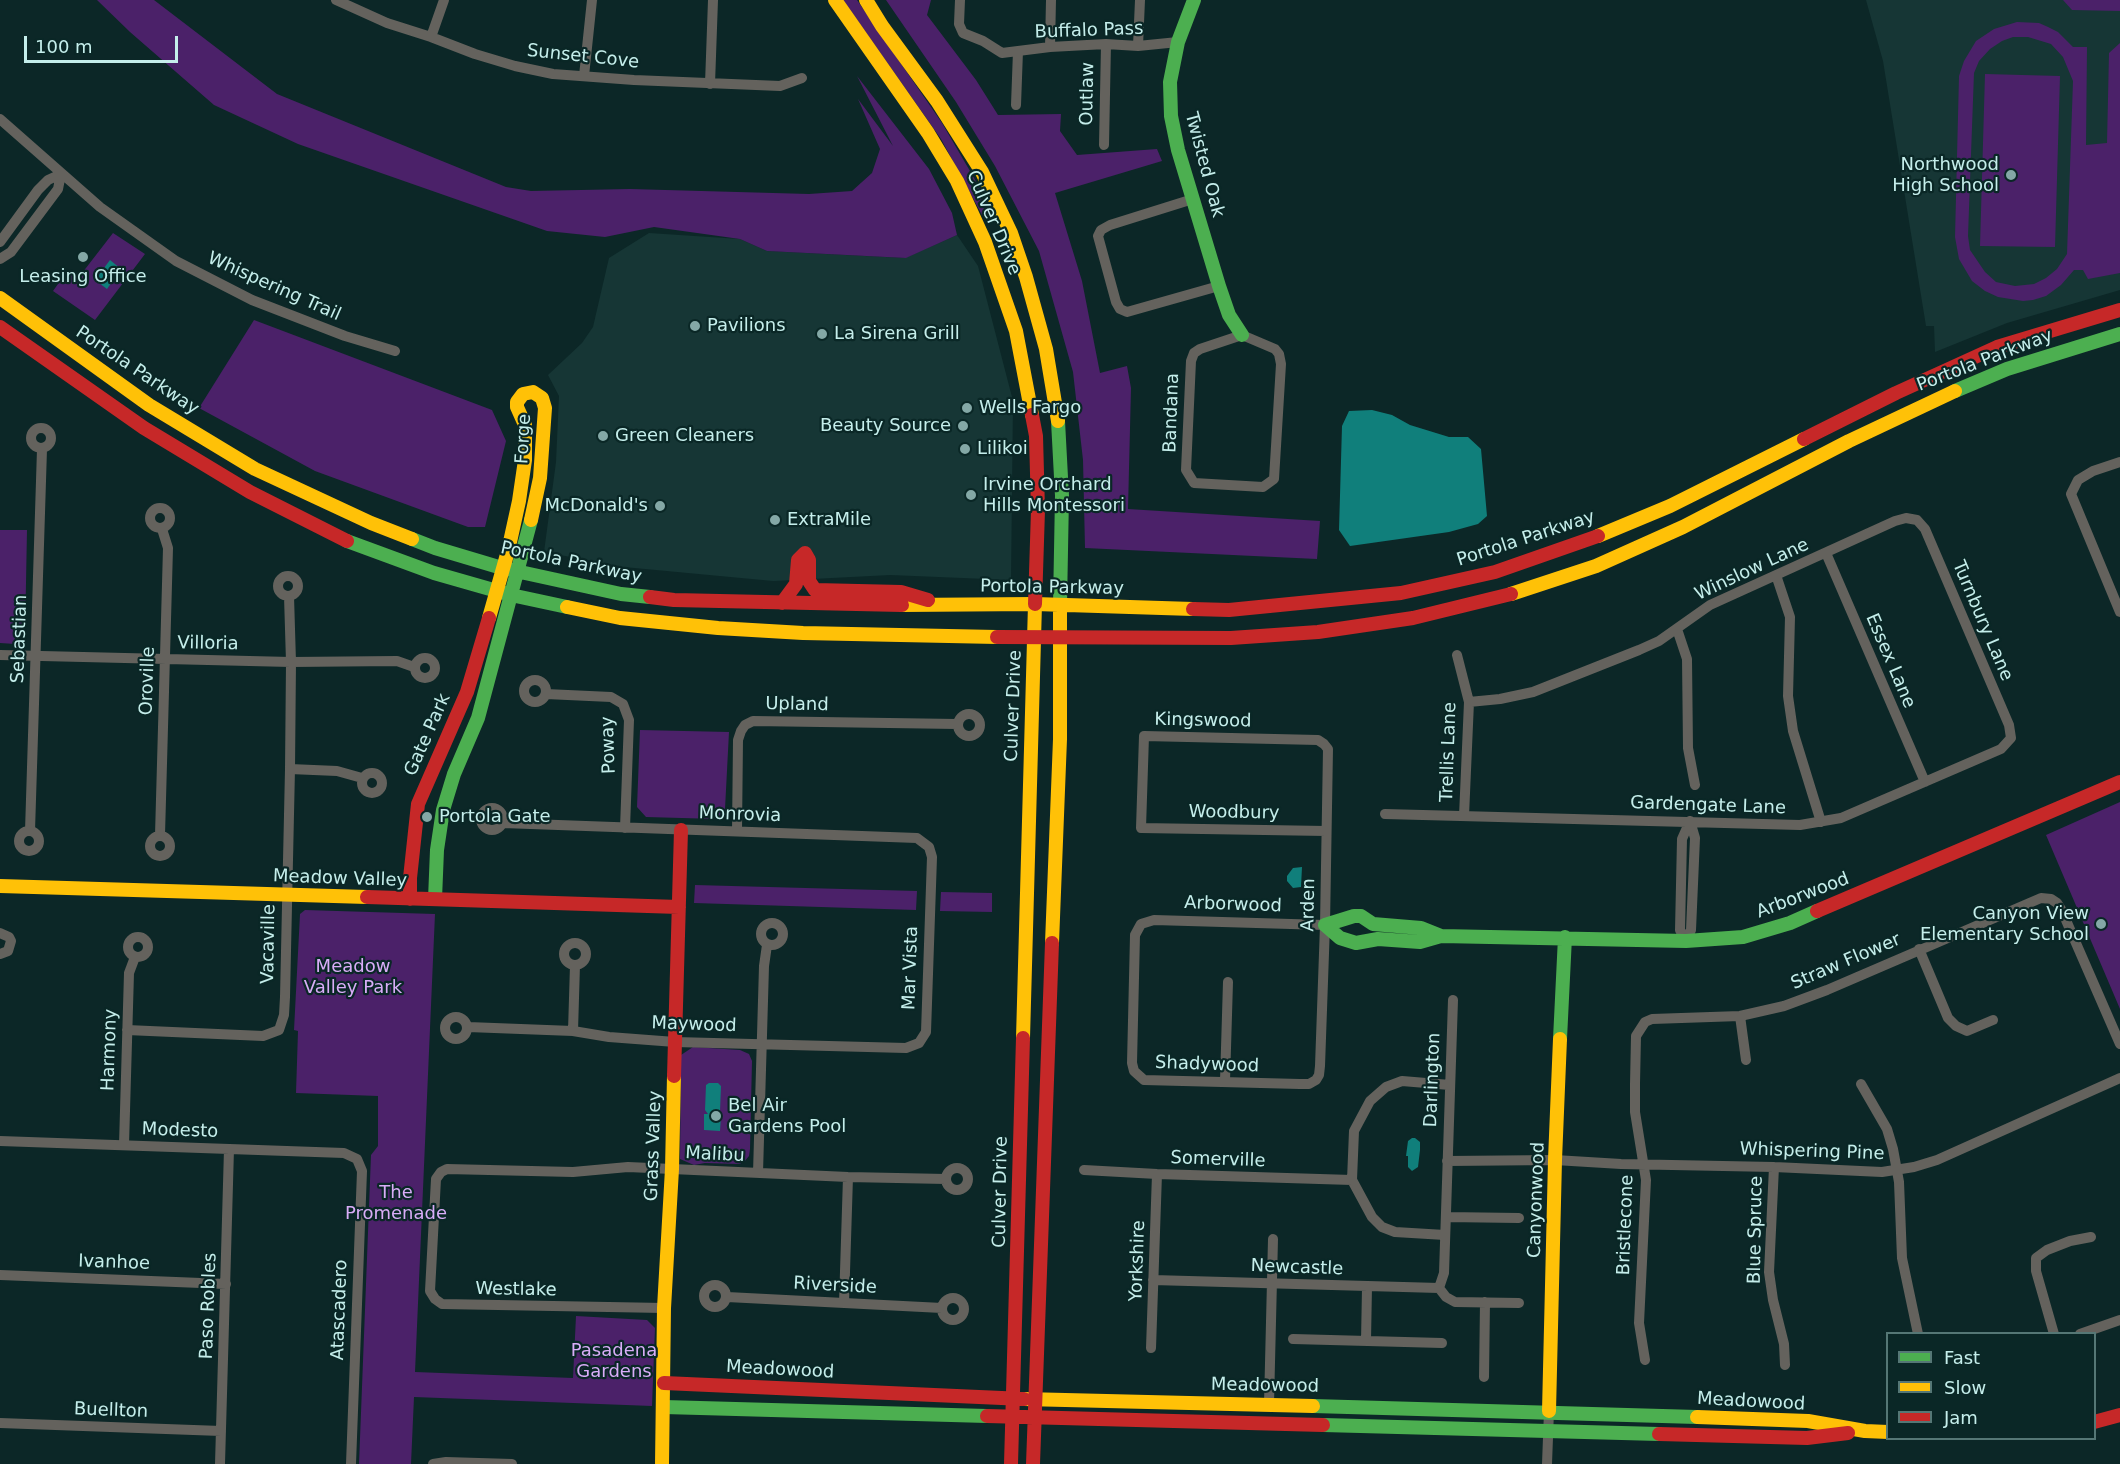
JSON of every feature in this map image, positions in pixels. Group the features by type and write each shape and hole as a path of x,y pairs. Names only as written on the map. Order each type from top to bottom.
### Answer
{"main road":[{"name":"Culver Drive","path":"835,0 928,133 957,181 985,242 1016,331 1036,436 1038,510 1011,1464"},
{"name":"Culver Drive","path":"866,0 882,26 937,100 982,172 1011,233 1046,349 1060,433 1062,496 1059,768 1033,1464"},
{"name":"Twisted Oak","path":"1194,0 1178,42 1170,82 1171,116 1219,286 1229,315 1242,334"},
{"name":"Portola Parkway","path":"0,298 149,405 255,469 371,523 435,548 502,568 621,594 674,600 946,606 1035,604 1229,610 1401,593 1495,572 1584,543 1670,506 1896,393 1997,347 2120,310"},
{"name":"Portola Parkway","path":"0,327 144,428 250,492 345,540 434,573 512,595 620,618 718,628 803,633 1060,638 1231,638 1318,632 1413,618 1505,596 1596,566 1683,527 1849,441 1959,388 2007,369 2120,334"},
{"name":"Forge","path":"496,590 519,501 525,460 525,425 517,402 523,394 534,392 544,403 543,450 531,522 512,595"},
{"path":"782,603 796,584 798,560 805,553 809,560 808,581 814,590 901,592 946,606"},
{"name":"Gate Park","path":"410,899 418,804 467,692 496,590"},
{"name":"Gate Park","path":"435,899 443,810 454,774 478,718 512,595"},
{"name":"Arborwood","path":"1325,926 1340,938 1356,943 1378,939 1420,942 1441,936 1686,941 1743,937 1790,923 2120,782"},
{"name":"Grass Valley","path":"662,1464 664,1308 672,1169 681,830"},
{"path":"414,835 439,838"},
{"name":"Meadow Valley","path":"0,886 679,907"},
{"name":"Arborwood","path":"1325,926 1354,916 1361,916 1373,924 1420,928 1441,936"},
{"name":"Canyonwood","path":"1550,1411 1555,1160 1565,937"},
{"name":"Meadowood","path":"664,1383 1014,1400 1550,1411 1808,1421 1865,1431 1886,1432"},
{"path":"718,1409 719,1384"},
{"name":"Meadowood","path":"664,1407 1808,1438 1865,1431"},
{"path":"2096,1421 2120,1415"}],"street":[{"name":"Sunset Cove","path":"336,0 387,23 475,54 514,66 553,74 780,86 802,78"},
{"path":"431,37 444,0"},
{"path":"584,76 592,0"},
{"path":"711,84 713,0"},
{"name":"Buffalo Pass","path":"960,0 960,24 963,33 983,41 1002,53 1050,47 1106,44 1138,46 1178,42"},
{"path":"1050,47 1051,0"},
{"path":"1138,46 1140,0"},
{"name":"Outlaw","path":"1104,145 1106,44"},
{"path":"1016,105 1018,51"},
{"name":"Whispering Trail","path":"0,119 100,207 176,261 252,300 345,336 394,351"},
{"path":"0,242 38,190 48,180 62,174"},
{"path":"0,260 12,252 58,189 62,174"},
{"path":"1193,199 1110,225 1101,230 1098,236 1116,302 1120,309 1127,312 1219,286"},
{"name":"Bandana","path":"1242,334 1275,349 1279,354 1281,364 1274,478 1263,487 1194,483 1186,470 1191,361 1194,353 1200,349 1242,334"},
{"name":"Sebastian","path":"30,831 42,449"},
{"path":"2120,462 2093,471 2078,480 2071,494 2120,612"},
{"name":"Winslow Lane","path":"1469,702 1500,699 1533,692 1562,682 1659,641 1710,605 1895,520 1906,518 1917,520"},
{"name":"Turnbury Lane","path":"1917,520 1925,529 2009,725 2011,738"},
{"name":"Oroville","path":"160,835 168,548 162,529"},
{"name":"Essex Lane","path":"1826,553 1925,782"},
{"path":"1776,576 1790,617 1788,696 1793,731 1821,822"},
{"name":"Vacaville","path":"127,1030 263,1036 279,1030 284,1015 290,769 289,596"},
{"path":"1677,629 1687,659 1688,748 1695,785"},
{"name":"Villoria","path":"0,655 291,662 397,661 414,667"},
{"name":"Trellis Lane","path":"1457,655 1469,702 1464,816"},
{"name":"Poway","path":"546,694 611,697 623,704 629,720 625,828"},
{"name":"Upland","path":"737,831 738,740 745,725 753,721 957,724"},
{"name":"Kingswood","path":"1142,828 1144,736 1318,740"},
{"name":"Gardengate Lane","path":"1385,814 1800,825 1841,818 2001,749 2011,738"},
{"name":"Arden","path":"1318,740 1328,749 1325,926 1319,1075"},
{"path":"290,769 337,771 362,778"},
{"path":"1686,941 1691,930 1695,838 1690,821"},
{"name":"Monrovia","path":"503,823 917,838 926,844 931,852 930,891"},
{"name":"Woodbury","path":"1142,828 1326,831"},
{"name":"Mar Vista","path":"919,1043 926,1032 930,891"},
{"name":"Straw Flower","path":"1645,1023 1652,1019 1740,1016 1784,1006 1827,990 2041,898 2051,899 2058,903 2120,1044"},
{"name":"Arborwood","path":"1141,924 1154,920 1325,926"},
{"name":"Shadywood","path":"1141,924 1136,935 1132,1063 1134,1071 1144,1080 1309,1084 1319,1075"},
{"path":"0,933 9,937 11,941 8,951 0,954"},
{"path":"758,1173 764,966 767,945"},
{"path":"1919,949 1948,1018 1956,1026 1966,1031 1993,1020"},
{"name":"Harmony","path":"124,1145 129,974 135,957"},
{"path":"573,1031 575,965"},
{"path":"1225,1081 1228,982"},
{"name":"Darlington","path":"1439,1287 1444,1273 1452,1000"},
{"path":"1740,1016 1746,1060"},
{"name":"Bristlecone","path":"1645,1023 1636,1036 1635,1084 1635,1112 1646,1180 1639,1323 1645,1360"},
{"name":"Maywood","path":"468,1027 573,1031 609,1037 675,1042 906,1048 919,1043"},
{"name":"Whispering Pine","path":"1555,1160 1882,1172 1898,1170 1937,1160 2120,1078"},
{"path":"1445,1234 1395,1232 1382,1227 1372,1217 1352,1180 1354,1131 1370,1101 1386,1087 1402,1081 1449,1084"},
{"path":"1861,1084 1887,1129 1898,1170 1902,1258 1918,1332"},
{"name":"Modesto","path":"0,1141 344,1153 357,1159"},
{"name":"Paso Robles","path":"220,1464 229,1149"},
{"name":"Atascadero","path":"351,1464 362,1171 357,1159"},
{"path":"1447,1161 1555,1160"},
{"name":"Malibu","path":"432,1234 436,1179 441,1172 447,1169 573,1172 628,1167 946,1179"},
{"name":"Blue Spruce","path":"1774,1167 1769,1272 1784,1344 1785,1365"},
{"name":"Somerville","path":"1084,1170 1352,1180"},
{"name":"Yorkshire","path":"1151,1348 1157,1174"},
{"path":"844,1303 848,1177"},
{"path":"1446,1217 1519,1218"},
{"name":"Westlake","path":"432,1234 430,1291 442,1304 664,1308"},
{"path":"2053,1332 2036,1271 2036,1258 2047,1250 2070,1241 2091,1237"},
{"path":"1269,1404 1273,1239"},
{"name":"Ivanhoe","path":"0,1275 226,1284"},
{"name":"Newcastle","path":"1153,1280 1439,1287"},
{"path":"1366,1341 1367,1287"},
{"path":"1439,1287 1446,1297 1455,1302 1519,1303"},
{"name":"Riverside","path":"727,1298 942,1308"},
{"path":"1484,1377 1485,1302"},
{"path":"2086,1332 2120,1320"},
{"path":"1293,1339 1442,1343"},
{"name":"Canyonwood","path":"1547,1464 1550,1411"},
{"name":"Buellton","path":"0,1423 221,1431"},
{"path":"433,1464 446,1462 512,1464"}],"shaded area":[{"name":"Northwood High School","path":"1866,0 2120,0 2120,290 2007,323 1935,352 1934,326 1926,326 1883,61"},
{"path":"649,233 740,239 767,251 905,258 957,235 978,266 1013,401 1011,580 890,575 773,581 624,567 544,552 556,462 559,396 548,375 582,343 593,327 609,258"}],"green space":[{"path":"97,0 154,0 277,94 506,187 531,191 630,189 809,194 852,191 872,173 880,149 858,99 893,146 857,76 929,169 952,213 957,235 906,258 767,251 740,239 654,227 605,237 547,231 298,144 214,105"},
{"path":"843,0 857,0 942,123 981,190 988,210 985,216 982,215 941,139"},
{"path":"886,0 931,0 927,15 976,80 998,115 1061,114 1060,131 1077,155 1157,149 1162,161 1055,193 1082,281 1100,373 1127,366 1131,388 1128,509 1320,521 1317,559 1085,548 1083,460 1073,372 1039,251 995,166 956,102"},
{"path":"2063,0 2120,0 2120,11 2072,10"},
{"path":"2017,22 2039,23 2058,32 2073,47 2087,47 2086,145 2107,143 2109,53 2120,43 2120,273 2088,279 2083,270 2074,270 2061,285 2046,296 2023,301 1998,297 1985,291 1972,281 1959,259 1955,237 1959,76 1964,61 1976,41 1994,29","holes":["2013,37 2028,37 2051,44 2063,57 2073,81 2067,254 2057,269 2046,278 2034,284 2015,286 1996,282 1985,272 1970,250 1968,236 1974,73 1979,61 1990,49"]},
{"path":"1985,74 2060,76 2055,247 1980,246"},
{"path":"113,233 145,254 95,320 53,291 68,270 79,277"},
{"path":"254,320 492,410 506,441 485,527 468,527 315,471 199,408"},
{"path":"0,530 27,530 25,636 15,644 0,643"},
{"path":"640,730 729,732 725,809 717,819 646,817 637,807"},
{"name":"Canyon View Elementary School","path":"2120,802 2120,1009 2046,835"},
{"path":"695,885 917,891 916,910 694,903"},
{"path":"941,892 992,893 992,912 940,911"},
{"path":"305,910 435,914 415,1372 573,1378 576,1316 647,1320 655,1328 652,1406 414,1397 411,1464 359,1464 371,1155 378,1146 378,1096 296,1093 298,1031 294,1030 300,914"},
{"name":"Bel Air Gardens Pool","path":"693,1047 740,1050 749,1054 752,1061 750,1149 749,1156 744,1162 694,1165 680,1159 681,1055"}],"water":[{"path":"110,260 121,269 107,289 95,280"},
{"path":"1372,410 1392,415 1410,425 1449,437 1468,437 1481,449 1487,516 1478,524 1449,532 1350,546 1339,530 1342,426 1349,411"},
{"path":"1302,867 1301,887 1293,888 1287,881 1287,876 1293,868"},
{"path":"718,1083 721,1086 720,1111 717,1114 721,1115 720,1131 704,1130 704,1114 708,1114 705,1110 706,1085"},
{"path":"1412,1138 1420,1142 1420,1150 1418,1167 1412,1171 1408,1167 1408,1156 1406,1156 1408,1141"}],"traffic: fast":[{"path":"1194,0 1178,42 1170,82 1171,116 1178,150 1219,286 1229,315 1242,335"},
{"path":"1955,391 2007,369 2120,334"},
{"path":"1058,421 1062,496 1060,605"},
{"path":"435,899 437,850 443,810 454,774 478,718 531,520"},
{"path":"412,539 502,568 621,594 650,597"},
{"path":"347,541 434,573 511,595 567,607"},
{"path":"1325,925 1340,938 1356,943 1378,939 1420,942 1441,936 1686,941 1743,937 1790,923 1817,911"},
{"path":"1325,925 1361,916 1373,924 1421,928 1441,936"},
{"path":"1560,1039 1565,937"},
{"path":"1313,1406 1697,1417"},
{"path":"664,1407 987,1416"},
{"path":"1323,1425 1659,1434"}],"traffic: slow":[{"path":"835,0 928,133 957,181 985,242 1016,331 1032,415"},
{"path":"866,0 882,26 937,101 982,172 1011,233 1046,349 1058,421"},
{"path":"0,298 149,405 255,469 371,523 412,539"},
{"path":"1511,594 1596,566 1683,527 1849,441 1955,391"},
{"path":"489,618 508,551 525,460 525,425 517,402 523,394 533,392 542,398 545,408 540,478 531,520"},
{"path":"1598,536 1670,506 1804,439"},
{"path":"902,605 1035,604 1193,609"},
{"path":"1023,1038 1035,604"},
{"path":"1052,943 1060,739 1060,605"},
{"path":"567,607 620,618 718,628 803,633 997,637"},
{"path":"0,886 367,897"},
{"path":"1549,1411 1560,1039"},
{"path":"662,1464 664,1308 672,1169 674,1076"},
{"path":"1024,1399 1313,1406"},
{"path":"1697,1417 1808,1421 1865,1431 1886,1432"}],"traffic: jam":[{"path":"1804,439 1896,393 1997,347 2120,310"},
{"path":"0,327 144,428 250,492 347,541"},
{"path":"1032,415 1036,436 1038,510 1035,604"},
{"path":"1193,609 1229,610 1401,593 1495,572 1598,536"},
{"path":"782,603 796,584 798,560 805,553 809,560 809,581 815,590 901,592 928,600"},
{"path":"997,637 1231,638 1318,632 1413,618 1511,594"},
{"path":"650,597 674,600 902,605"},
{"path":"410,899 418,804 467,692 489,618"},
{"path":"1817,911 2120,782"},
{"path":"674,1076 681,830"},
{"path":"367,897 679,907"},
{"path":"1033,1464 1052,943"},
{"path":"1011,1464 1023,1038"},
{"path":"664,1383 1024,1399"},
{"path":"2096,1421 2120,1415"},
{"path":"987,1416 1323,1425"},
{"path":"1659,1434 1807,1438 1848,1433"}],"place":[{"name":"Northwood High School","path":"2011,175"},
{"name":"Leasing Office","path":"83,257"},
{"name":"Pavilions","path":"695,326"},
{"name":"La Sirena Grill","path":"822,334"},
{"name":"Wells Fargo","path":"967,408"},
{"name":"Beauty Source","path":"963,426"},
{"name":"Green Cleaners","path":"603,436"},
{"name":"Lilikoi","path":"965,449"},
{"name":"Irvine Orchard Hills Montessori","path":"971,495"},
{"name":"McDonald's","path":"660,506"},
{"name":"ExtraMile","path":"775,520"},
{"name":"Portola Gate","path":"427,817"},
{"name":"Canyon View Elementary School","path":"2101,924"},
{"name":"Bel Air Gardens Pool","path":"716,1116"}],"park label":[{"name":"Meadow Valley Park","path":"353,977"},
{"name":"The Promenade","path":"396,1203"},
{"name":"Pasadena Gardens","path":"614,1361"}]}
